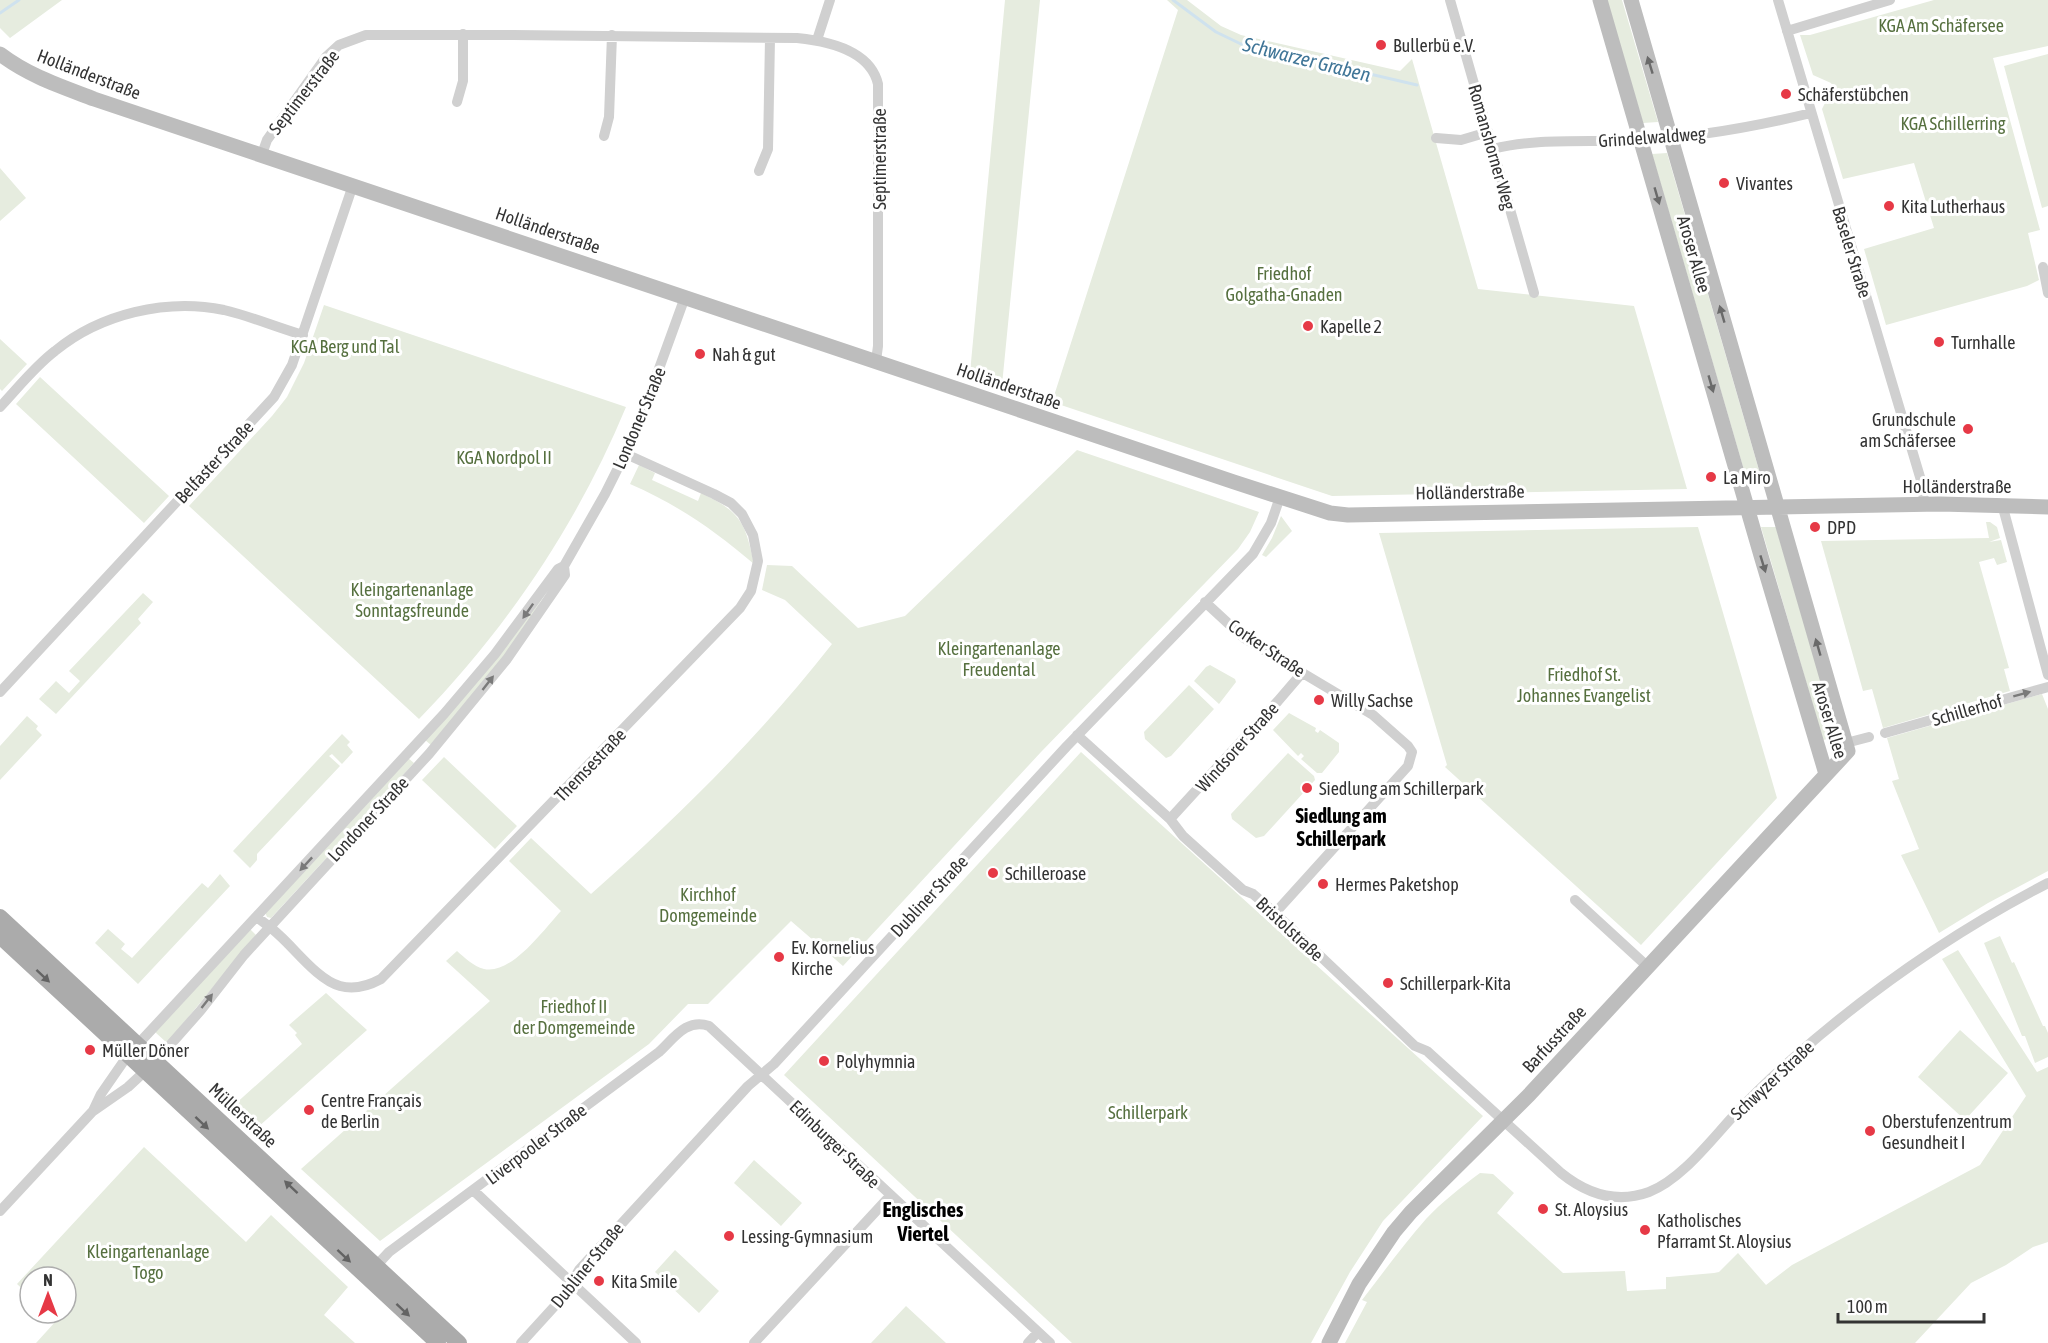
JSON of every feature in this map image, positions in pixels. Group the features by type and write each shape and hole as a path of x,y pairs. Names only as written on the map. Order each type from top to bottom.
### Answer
{"main road":[{"name":"Aroser Allee","path":"1600,0 1826,774 1848,752 1846,743 1631,0"},
{"name":"Holländerstraße","path":"0,54 22,70 48,83 1330,513 1348,515 1530,510 2002,504 2048,507"},
{"name":"Barfusstraße","path":"1329,1343 1351,1298 1394,1232 1430,1192 1503,1121 1826,774"},
{"name":"Müllerstraße","path":"0,917 133,1050 438,1343"},
{"name":"Müllerstraße","path":"0,936 133,1050"},
{"name":"Müllerstraße","path":"150,1066 376,1266 459,1343"}],"street":[{"path":"817,40 830,0"},
{"name":"Romanshorner Weg","path":"1450,0 1534,293"},
{"name":"Baseler Straße","path":"1778,0 1922,485 1924,505"},
{"path":"1787,31 1890,0"},
{"name":"Septimerstraße","path":"262,154 267,140 322,62 339,45 376,34 770,38 817,40 850,51 871,66 878,84 878,346 876,361"},
{"path":"457,102 463,81 463,34"},
{"path":"604,136 609,117 612,35"},
{"path":"759,171 768,149 770,38"},
{"name":"Grindelwaldweg","path":"1493,149 1518,143 1672,137 1754,126 1811,113"},
{"path":"1436,138 1461,140 1488,132"},
{"name":"Belfaster Straße","path":"0,692 274,397 292,364 303,335 353,186"},
{"path":"2043,267 2048,292"},
{"name":"Londoner Straße","path":"92,1112 101,1094 133,1050 444,714 495,654 558,569 564,566 588,527 626,454 685,297"},
{"path":"0,407 36,367 69,340 104,322 142,311 181,307 218,309 303,335"},
{"name":"Themsestraße","path":"257,916 334,984 357,987 381,980 746,601 755,580 758,561 753,535 742,514 731,503 714,494 626,454"},
{"name":"Dubliner Straße","path":"521,1343 563,1297 579,1270 748,1086 762,1075 1077,735 1253,554 1271,523 1280,497"},
{"path":"2002,504 2048,675"},
{"name":"Londoner Straße","path":"92,1112 128,1087 150,1066 201,1010 244,954 429,754 475,700 542,610 565,574 564,566"},
{"name":"Corker Straße","path":"1205,602 1244,638 1373,715 1412,752 1409,764 1401,774 1275,914"},
{"name":"Windsorer Straße","path":"1170,819 1302,673"},
{"name":"Schillerhof","path":"1885,733 2048,687"},
{"name":"Bristolstraße","path":"1077,735 1170,819 1183,836 1243,890 1253,894 1415,1046 1427,1051 1503,1121"},
{"path":"1846,743 1869,737"},
{"name":"Schwyzer Straße","path":"1503,1121 1561,1173 1584,1189 1600,1196 1621,1198 1649,1192 1674,1178 1741,1108 1790,1062 1882,985 1970,927 2048,883"},
{"path":"1575,900 1648,966"},
{"name":"Edinburger Straße","path":"697,1023 709,1026 1050,1343"},
{"name":"Liverpooler Straße","path":"376,1266 389,1252 659,1052 689,1025 697,1023"},
{"path":"2,1204 92,1112"},
{"path":"474,1191 636,1343"},
{"path":"754,1343 890,1196"},
{"path":"1028,1343 1038,1332"}],"green space":[{"path":"0,0 62,0 10,38 0,28"},
{"path":"1005,0 1040,0 1002,385 970,373"},
{"name":"Friedhof Golgatha-Gnaden","path":"1167,0 1187,0 1221,26 1241,35 1400,71 1412,59 1478,289 1634,306 1687,489 1332,496 1052,402 1178,10"},
{"path":"1607,0 1622,0 1658,122 1643,123"},
{"name":"KGA Schillerring","path":"1934,0 2048,0 2048,46 1993,58 2040,230 2028,233 2039,280 2027,286 1886,325 1864,249 1934,228 1914,163 1843,179 1822,109 1835,90 1831,83 1813,75 1800,35 1810,35"},
{"path":"2048,54 2048,206 2042,208 2004,66"},
{"path":"1667,153 1763,484 1748,484 1652,154"},
{"path":"0,168 26,198 0,221"},
{"path":"324,305 626,407 586,492 537,573 481,649 419,719 189,506 287,397 304,363"},
{"path":"0,339 27,364 2,391 0,389"},
{"path":"40,377 169,496 144,523 16,404"},
{"path":"1077,450 1259,512 1250,532 1238,549 1041,752 843,966 791,921 708,1004 688,1004 649,1044 380,1241 301,1169 490,1001 446,961 457,951 473,964 484,969 495,969 505,965 527,949 561,911 509,861 531,838 591,894 717,775 805,678 832,644 785,600 762,590 767,565 792,566 858,628 905,616"},
{"path":"639,465 655,473 652,480 698,501 701,493 725,506 744,528 754,564 695,519 630,484"},
{"path":"1281,516 1292,531 1266,557 1262,555"},
{"path":"1986,522 1997,527 2000,538 1989,542 2001,540 2007,562 1997,565 1994,558 1979,562 2009,668 2004,669 2010,691 1883,728 1872,689 1863,691 1821,541 1989,538"},
{"name":"Friedhof St. Johannes Evangelist","path":"1698,527 1777,798 1641,945 1445,767 1447,765 1379,533"},
{"path":"1761,527 1776,527 1837,737 1823,740"},
{"path":"559,571 517,640 431,745 425,740"},
{"path":"143,593 153,602 138,619 141,623 56,714 39,699 56,681 69,693 80,681 69,671"},
{"path":"1210,665 1235,679 1236,682 1219,704 1194,681"},
{"path":"1189,685 1214,709 1171,756 1166,758 1145,739 1144,732"},
{"path":"2042,694 2048,709 2048,871 1988,903 1939,933 1901,855 1919,849 1892,781 1899,779 1887,738"},
{"path":"1289,713 1316,728 1315,731 1318,733 1320,730 1339,743 1339,752 1322,773 1317,773 1301,759 1304,756 1301,753 1298,756 1273,730"},
{"path":"27,716 38,726 36,729 42,735 0,780 0,746"},
{"path":"342,734 350,742 347,745 353,752 342,764 332,754 329,756 340,766 257,854 257,860 250,868 233,851"},
{"name":"Schillerpark","path":"1081,752 1483,1116 1383,1221 1350,1272 1311,1343 1072,1343 784,1075"},
{"path":"1288,753 1314,776 1315,780 1264,836 1256,838 1232,819 1231,814"},
{"path":"444,757 517,826 495,849 422,780"},
{"path":"408,758 414,763 271,918 267,917 265,912"},
{"path":"220,874 230,886 138,984 95,943 108,929 125,944 121,949 132,958 202,883 208,888"},
{"path":"250,929 256,935 167,1043 155,1032"},
{"path":"2000,936 2048,1033 2048,1057 2035,1063 1984,943"},
{"path":"1958,950 2037,1072 2048,1067 2048,1242 2033,1247 2006,1265 1971,1283 1915,1343 1345,1343 1367,1302 1362,1300 1401,1249 1432,1213 1480,1173 1493,1174 1514,1193 1497,1213 1563,1273 1625,1271 1627,1291 1666,1289 1666,1277 1719,1272 1738,1253 1766,1285 1792,1265 1980,1165 2026,1096 1942,959"},
{"path":"326,993 367,1030 257,1128 233,1106 302,1044 295,1035 297,1033 289,1025"},
{"path":"1960,1030 2008,1073 1965,1120 1918,1077"},
{"name":"Kleingartenanlage Togo","path":"144,1147 246,1242 271,1215 348,1287 324,1315 355,1343 36,1343 52,1325 78,1325 78,1265 35,1265"},
{"path":"754,1160 802,1203 781,1226 734,1183"},
{"path":"675,1250 719,1291 699,1313 655,1272"},
{"path":"906,1306 946,1343 871,1343"}],"waterway":[{"name":"Schwarzer Graben","path":"0,13 19,0"},
{"name":"Schwarzer Graben","path":"1173,0 1216,32 1241,44 1417,85"}],"place":[{"name":"Bullerbü e.V.","path":"1381,45"},
{"name":"Schäferstübchen","path":"1786,94"},
{"name":"Vivantes","path":"1724,183"},
{"name":"Kita Lutherhaus","path":"1889,206"},
{"name":"Kapelle 2","path":"1308,326"},
{"name":"Turnhalle","path":"1939,342"},
{"name":"Nah & gut","path":"700,354"},
{"name":"Grundschule am Schäfersee","path":"1968,429"},
{"name":"La Miro","path":"1711,477"},
{"name":"DPD","path":"1815,527"},
{"name":"Willy Sachse","path":"1319,700"},
{"name":"Siedlung am Schillerpark","path":"1307,788"},
{"name":"Schilleroase","path":"993,873"},
{"name":"Hermes Paketshop","path":"1323,884"},
{"name":"Ev. Kornelius Kirche","path":"779,957"},
{"name":"Schillerpark-Kita","path":"1388,983"},
{"name":"Müller Döner","path":"90,1050"},
{"name":"Polyhymnia","path":"824,1061"},
{"name":"Centre Français de Berlin","path":"309,1110"},
{"name":"Oberstufenzentrum Gesundheit I","path":"1870,1131"},
{"name":"St. Aloysius","path":"1543,1209"},
{"name":"Katholisches Pfarramt St. Aloysius","path":"1645,1230"},
{"name":"Lessing-Gymnasium","path":"729,1236"},
{"name":"Kita Smile","path":"599,1281"}],"district":[{"name":"Siedlung am Schillerpark","path":"1341,826"},
{"name":"Englisches Viertel","path":"923,1221"}],"park label":[{"name":"KGA Am Schäfersee","path":"1941,25"},
{"name":"KGA Berg und Tal","path":"345,346"},
{"name":"KGA Nordpol II","path":"504,457"},
{"name":"Kleingartenanlage Sonntagsfreunde","path":"412,599"},
{"name":"Kleingartenanlage Freudental","path":"999,658"},
{"name":"Kirchhof Domgemeinde","path":"708,904"},
{"name":"Friedhof II der Domgemeinde","path":"574,1016"}]}
